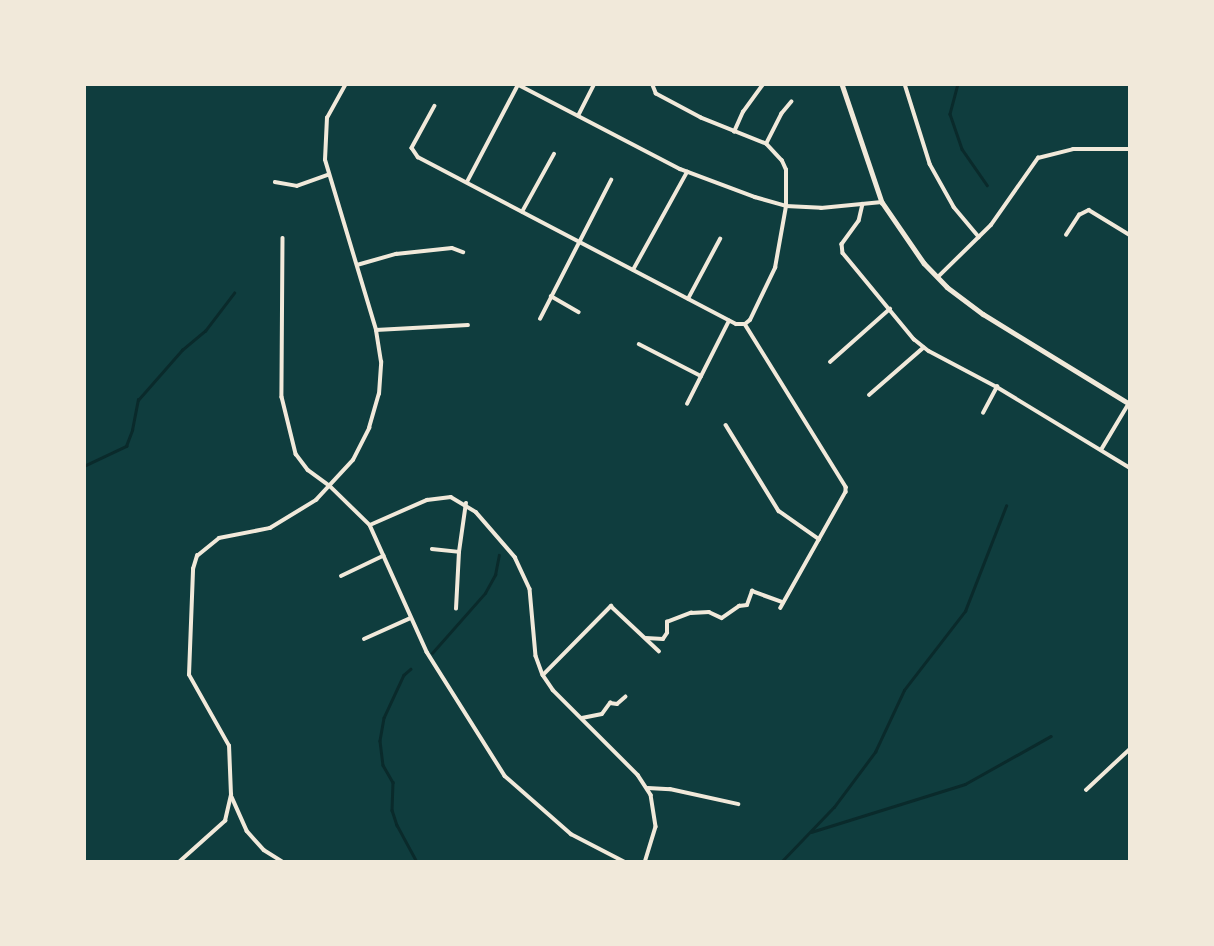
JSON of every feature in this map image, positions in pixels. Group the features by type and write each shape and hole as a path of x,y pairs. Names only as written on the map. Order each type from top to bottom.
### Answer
{"street":[{"path":"179,862 225,821 231,795 229,746 189,675 193,569 197,556 209,544 284,522 330,486 353,460 374,413 380,379 376,330 328,175 324,144 327,118 346,84"},
{"path":"467,182 518,84 687,172 786,206 832,208 882,202"},
{"path":"578,116 594,84"},
{"path":"652,84 656,94 734,132 766,144 777,153 786,170 786,206 775,268 750,320 745,324"},
{"path":"734,132 743,112 763,84"},
{"path":"842,84 882,202 910,246 938,277 983,314 1129,404 1101,450"},
{"path":"905,84 930,164 954,207 979,237"},
{"path":"766,144 781,114 792,102"},
{"path":"435,106 412,151 418,158 729,321 745,324 846,487 782,605 763,593 752,591 747,605 739,606 722,618 709,612 691,613 667,622 667,633 663,639 646,638"},
{"path":"938,277 1002,211 1038,158 1049,153 1073,149 1130,149"},
{"path":"522,212 554,154"},
{"path":"633,270 687,172"},
{"path":"275,182 297,186 328,175"},
{"path":"540,319 611,180"},
{"path":"863,204 859,221 842,244 843,253 923,348 997,387 1130,468"},
{"path":"1066,235 1079,215 1089,210 1130,235"},
{"path":"283,238 283,403 301,463 330,486 370,525 433,663 508,779 571,834 625,862"},
{"path":"688,299 720,239"},
{"path":"357,265 396,254 452,248 463,252"},
{"path":"551,296 579,312"},
{"path":"830,362 890,309"},
{"path":"687,404 729,321"},
{"path":"376,330 468,325"},
{"path":"639,344 701,376"},
{"path":"869,394 923,348"},
{"path":"983,413 997,387"},
{"path":"726,425 779,512 819,539"},
{"path":"370,525 433,498 451,497 466,503 515,558 527,577 536,656 543,675 648,788 657,817 655,835 645,862"},
{"path":"456,609 459,552 466,503"},
{"path":"432,550 459,552"},
{"path":"341,576 383,556"},
{"path":"543,675 608,608 614,607 659,651"},
{"path":"364,639 411,618"},
{"path":"582,718 602,714 610,703 617,704 625,697"},
{"path":"1086,790 1130,749"},
{"path":"648,788 670,789 738,804"},
{"path":"231,795 247,831 264,850 283,862"}],"waterway":[{"path":"958,84 950,114 962,149 987,185"},
{"path":"84,466 126,446 138,400 182,350 205,331 234,293"},
{"path":"781,862 834,807 875,752 904,690 965,611 1006,506"},
{"path":"432,653 485,593 495,575 499,555"},
{"path":"411,669 404,675 384,718 380,741 383,765 393,782 392,810 417,862"},
{"path":"811,832 965,784 1051,736"}]}
